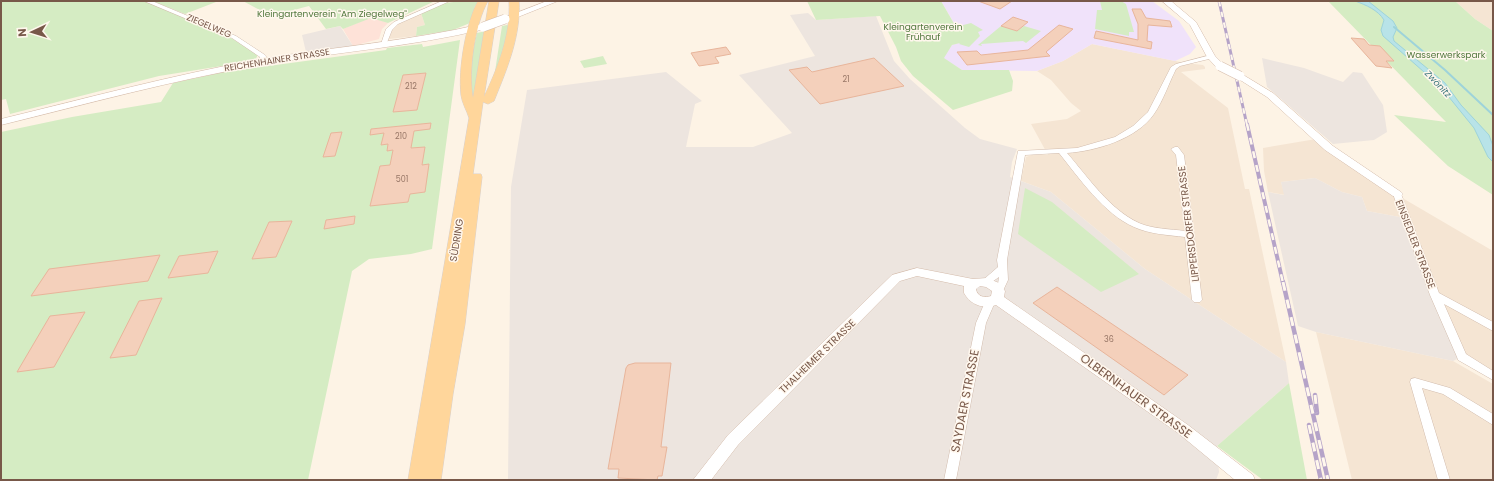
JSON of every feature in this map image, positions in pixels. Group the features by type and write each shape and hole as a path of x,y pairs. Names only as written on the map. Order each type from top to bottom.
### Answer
{"main road":[{"path":"475,118 467,92 471,35 478,28 478,7 483,1"},
{"name":"SÜDRING","path":"417,480 494,1"},
{"name":"SÜDRING","path":"432,480 445,388 457,324 472,202 502,1"},
{"path":"488,101 497,80 513,33 509,18 516,11 514,1"},
{"name":"REICHENHAINER STRASSE","path":"1,122 191,75 262,62 436,37 478,28 554,1"},
{"path":"1166,1 1193,24 1216,62 1270,95 1329,148 1397,194"},
{"name":"THALHEIMER STRASSE","path":"701,480 738,435 896,278 901,275 917,272 929,273 976,285 994,286 991,299"},
{"path":"976,285 972,295 991,299"},
{"name":"OLBERNHAUER STRASSE","path":"991,299 1021,317 1097,368 1183,429 1247,480"}],"street":[{"name":"ZIEGELWEG","path":"147,1 234,36 263,56 262,62"},
{"path":"384,44 389,29 396,23 447,1"},
{"path":"1062,152 1092,147 1118,139 1136,128 1151,113 1173,68 1188,63 1216,62"},
{"name":"LIPPERSDORFER STRASSE","path":"1175,149 1180,155 1197,300"},
{"path":"1062,152 1102,198 1130,221 1149,228 1189,235"},
{"name":"SAYDAER STRASSE","path":"950,480 981,323 991,299 1003,286 1004,275 1002,260 1021,153 1062,152"},
{"name":"EINSIEDLER STRASSE","path":"1397,194 1435,295 1462,357 1493,376"},
{"path":"976,285 1002,269"},
{"name":"EINSIEDLER STRASSE","path":"1435,295 1493,327"},
{"path":"1444,480 1415,382 1446,391 1493,420"}],"shaded area":[{"path":"941,1 1152,1 1179,21 1196,47 1190,54 1175,61 1092,44 1063,61 1037,71 962,70 943,58 952,45 962,42 958,30"},
{"path":"1455,1 1493,1 1493,31 1475,19"},
{"path":"421,13 425,25 417,27 416,36 389,39 392,29 397,23"},
{"path":"808,13 816,20 876,16 894,61 910,79 965,128 980,139 1017,149 1012,162 1010,177 1051,192 1145,269 1286,362 1289,383 1217,446 1219,472 1216,480 508,480 511,187 527,90 666,72 702,101 695,104 686,147 753,147 792,133 739,75 815,56 790,15"},
{"path":"371,17 388,23 382,29 379,39 353,46 343,29"},
{"path":"340,26 353,46 306,52 302,35"},
{"path":"1092,44 1185,63 1203,65 1205,67 1205,69 1181,72 1228,108 1245,189 1249,189 1286,362 1145,269 1051,192 1021,181 1026,157 1032,155 1048,155 1031,124 1067,119 1081,111 1071,103 1051,80 1037,71 1063,61"},
{"path":"1262,58 1304,68 1343,82 1353,72 1362,73 1383,105 1387,132 1374,140 1333,144 1267,87"},
{"path":"1316,139 1396,194 1405,218 1367,211 1362,197 1342,192 1315,178 1281,182 1285,195 1268,192 1264,171 1263,148"},
{"path":"1315,178 1342,192 1362,197 1367,211 1405,218 1461,357 1453,361 1316,332 1298,326 1268,192 1284,195 1281,182"},
{"path":"1399,196 1493,251 1493,375 1462,357"},
{"path":"1316,332 1453,361 1493,384 1493,480 1352,480"}],"green space":[{"path":"1,1 144,1 205,25 233,39 257,54 257,57 253,61 159,76 10,114 6,99 1,100"},
{"path":"152,1 226,1 216,2 185,14"},
{"name":"Kleingartenverein \"Am Ziegelweg\"","path":"243,1 435,1 388,23 371,18 343,29 340,26 326,29 309,6 289,12 275,14 262,11"},
{"path":"479,1 475,6 470,23 453,30 416,36 417,27 425,25 421,13 445,3"},
{"name":"Kleingartenverein Frühauf","path":"807,1 941,1 956,27 971,23 983,30 978,32 980,36 969,47 959,44 960,43 952,45 944,58 962,70 1009,70 1013,81 1012,91 953,110 913,76 901,61 896,47 880,16 816,20"},
{"path":"1100,1 1121,1 1126,4 1134,32 1129,32 1129,36 1095,29 1097,10 1102,10"},
{"name":"Wasserwerkspark","path":"1328,1 1455,1 1475,19 1493,31 1493,195 1448,166 1394,115 1446,122"},
{"path":"507,25 510,27 494,78 502,26"},
{"path":"1001,26 1017,31 1024,26 1041,31 1026,43 1023,41 981,44 982,46 978,45"},
{"path":"486,31 475,103 469,92 472,56 477,33"},
{"path":"460,40 432,249 411,254 369,259 352,271 308,480 1,480 1,132 72,117 161,102 173,83 224,72 386,50 387,48 422,44 423,47"},
{"path":"603,56 607,64 584,68 580,61"},
{"path":"1025,188 1052,202 1139,274 1101,292 1018,234"},
{"path":"1289,383 1307,480 1263,480 1217,446"}],"water":[{"name":"Zwönitz","path":"1355,1 1368,1 1393,21 1397,28 1393,37 1394,41 1445,83 1461,105 1489,135 1493,146 1493,162 1488,157 1474,128 1440,86 1383,36 1381,30 1384,20 1381,16 1371,8"}],"building":[{"path":"978,1 1012,1 1000,9"},
{"path":"1132,9 1141,9 1146,18 1170,21 1172,27 1148,25 1147,41 1152,42 1151,49 1094,38 1096,31 1138,40 1138,24"},
{"path":"1013,17 1028,22 1017,31 1001,26"},
{"path":"1059,25 1073,29 1046,52 1050,56 967,65 957,52 977,51 981,55 1028,50"},
{"path":"1351,38 1364,39 1369,45 1380,46 1394,61 1386,61 1392,68 1376,66"},
{"path":"726,47 731,54 715,57 719,63 699,66 691,53"},
{"path":"874,58 904,86 820,104 789,70 807,67 812,72"},
{"path":"426,73 417,110 393,112 403,75"},
{"path":"431,123 430,129 414,131 411,148 425,147 422,165 429,164 425,192 410,194 408,202 370,206 380,166 390,165 393,150 387,151 388,144 381,145 384,133 370,135 371,129"},
{"path":"342,132 335,156 323,157 331,133"},
{"path":"355,216 354,224 324,229 326,220"},
{"path":"292,221 276,257 252,259 269,222"},
{"path":"218,251 208,273 168,278 179,256"},
{"path":"160,255 148,281 31,296 49,269"},
{"path":"1057,287 1188,375 1164,395 1033,303"},
{"path":"162,298 136,355 110,358 139,301"},
{"path":"85,312 54,367 17,372 50,316"},
{"path":"635,363 671,363 661,447 667,447 662,476 658,476 657,480 618,478 619,469 608,469 626,368 628,365"}],"waterway":[{"path":"1394,27 1445,70 1493,115"}],"railway":[{"path":"1219,1 1247,125"},
{"path":"1247,124 1283,283"},
{"path":"1283,282 1328,480"},
{"path":"1315,395 1317,413"},
{"path":"1309,425 1321,480"}]}
